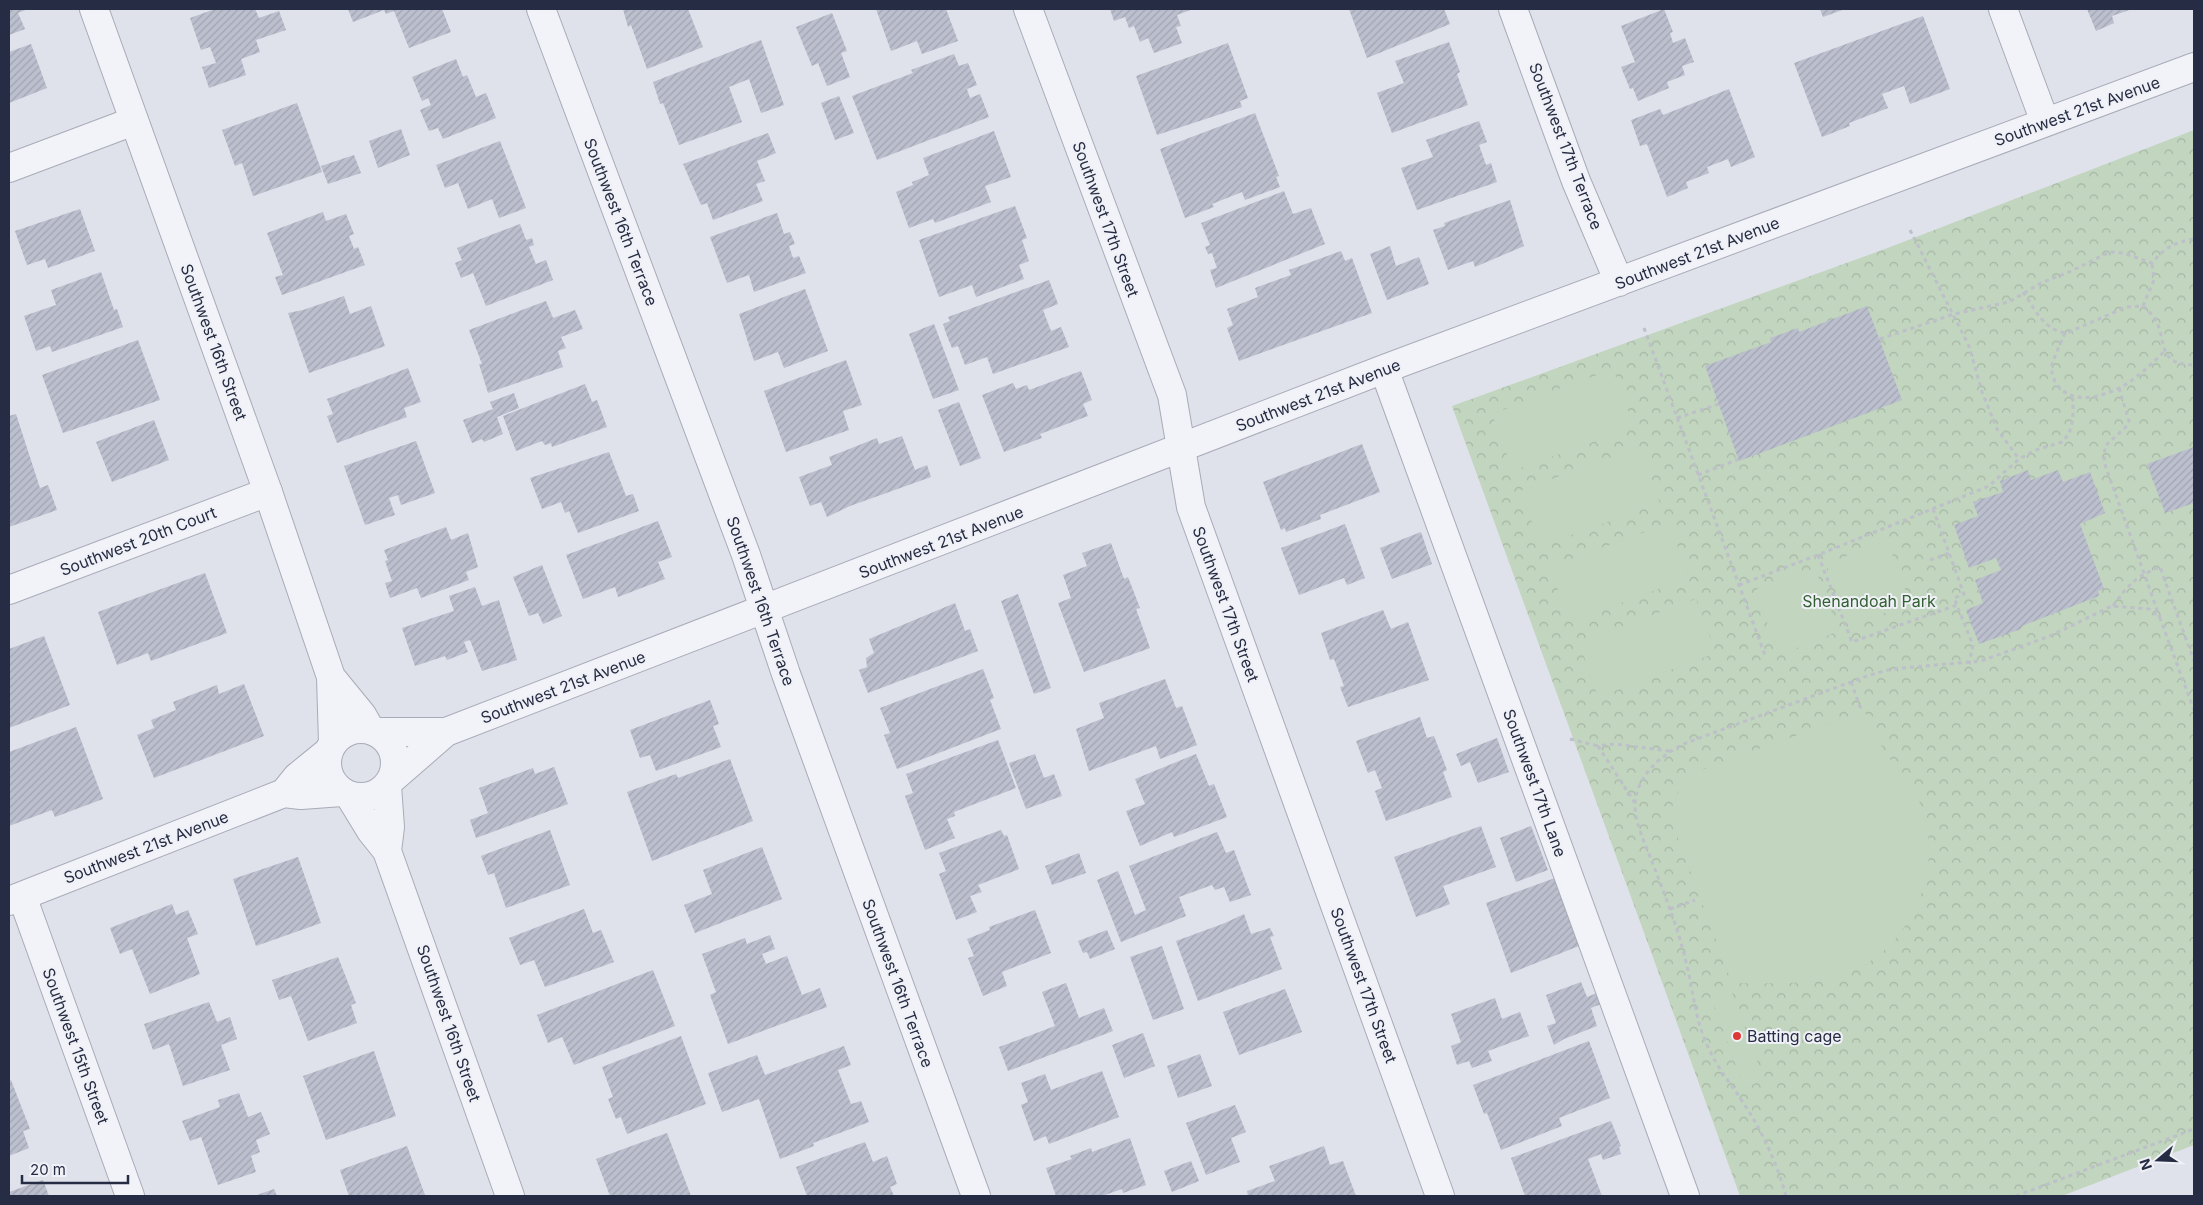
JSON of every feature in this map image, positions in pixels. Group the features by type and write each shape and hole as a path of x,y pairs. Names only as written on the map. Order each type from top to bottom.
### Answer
{"street":[{"name":"Southwest 16th Street","path":"94,9 268,492 331,676 331,747"},
{"name":"Southwest 16th Terrace","path":"541,9 746,555 976,1196"},
{"name":"Southwest 17th Street","path":"1028,9 1172,395 1194,516 1440,1196"},
{"name":"Southwest 17th Terrace","path":"1513,9 1576,182 1619,282"},
{"path":"2003,9 2045,122"},
{"name":"Southwest 21st Avenue","path":"389,782 446,732 1384,370 2194,67"},
{"path":"9,168 134,121"},
{"name":"Southwest 17th Lane","path":"1384,370 1685,1196"},
{"name":"Southwest 20th Court","path":"9,590 268,492"},
{"name":"Southwest 16th Street","path":"331,676 374,731"},
{"path":"349,730 374,731 385,738 395,758 395,769 389,782 379,792 369,796 359,797 345,793 334,784 328,773 326,762 331,747 340,735 349,730"},
{"name":"Southwest 21st Avenue","path":"374,731 446,732"},
{"name":"Southwest 21st Avenue","path":"284,793 297,777 331,747"},
{"name":"Southwest 16th Street","path":"388,850 390,828 389,782"},
{"name":"Southwest 21st Avenue","path":"16,898 284,793 301,795 345,793"},
{"name":"Southwest 16th Street","path":"345,793 371,831 388,850 510,1196"},
{"name":"Southwest 15th Street","path":"16,898 130,1196"}],"path":[{"path":"1910,230 1969,346 1982,392 1997,429 2019,459"},
{"path":"2143,306 2154,280 2152,263 2164,248 2180,241 2194,239"},
{"path":"1880,340 1954,314 2009,302 2023,292 2110,252 2123,253 2152,263"},
{"path":"2023,292 2043,322 2058,332 2065,332 2126,307 2143,306 2154,317 2164,352 2182,365 2194,365"},
{"path":"1644,328 1766,658"},
{"path":"2065,332 2052,366 2052,376 2064,393 2073,398 2105,394 2119,388 2135,378 2164,352"},
{"path":"2119,388 2128,421 2124,428 2104,446 2104,462 2194,710"},
{"path":"1739,585 1933,510 1989,486 2019,459 2036,450 2062,442 2069,434 2073,419 2073,398"},
{"path":"1677,418 1719,404"},
{"path":"1698,475 1739,459"},
{"path":"1933,510 1964,594 1954,598 1973,645 1969,664"},
{"path":"1930,560 1949,553"},
{"path":"1818,555 1852,642 1957,605"},
{"path":"1635,804 1645,776 1661,757 1686,742 1891,669 1969,664 1988,659 2050,636 2112,606 2135,579 2143,573 2160,567 2194,661"},
{"path":"2112,606 2149,609 2160,618"},
{"path":"1851,682 1862,712"},
{"path":"1570,739 1598,746 1615,744 1670,751"},
{"path":"1598,746 1635,804 1638,822 1670,909 1686,962 1696,1015 1705,1041 1716,1062 1746,1107 1773,1156 1786,1196"},
{"path":"1670,909 1695,900"},
{"path":"2016,1196 2194,1129"}],"green space":[{"name":"Shenandoah Park","path":"2194,130 2194,1145 2062,1196 1740,1196 1452,406 1885,249"},
{"path":"1613,369 1634,427 1513,471 1492,414"},
{"path":"1641,446 1660,503 1541,546 1520,491"},
{"path":"1669,523 1689,578 1569,622 1550,567"},
{"path":"1887,540 1910,603 1850,627 1826,564"},
{"path":"1815,568 1839,631 1779,655 1755,590"},
{"path":"1696,599 1716,653 1598,697 1579,642"},
{"path":"1864,711 1887,755 1912,786 1923,812 1928,838 1928,865 1922,892 1911,916 1896,939 1876,957 1853,971 1827,979 1804,982 1732,983 1669,814 1685,776"},
{"name":"Batting cage","path":"1729,984 1764,1080 1744,1088 1709,991"}],"building":[{"path":"9,9 28,9 18,13 25,29 9,35"},
{"path":"215,9 255,9 259,18 279,11 286,30 256,40 260,52 241,59 246,75 209,88 202,67 216,63 210,47 201,50 190,18"},
{"path":"348,9 442,9 451,32 409,48 394,11 386,14 384,10 353,22"},
{"path":"623,9 688,9 703,47 647,69 631,25 628,27"},
{"path":"876,9 946,9 958,41 922,54 917,41 891,51"},
{"path":"1110,9 1193,9 1177,15 1181,26 1176,27 1182,43 1154,53 1148,38 1140,42 1134,26 1129,28 1125,17 1114,21"},
{"path":"1349,9 1444,9 1450,24 1367,58"},
{"path":"1664,9 1673,32 1670,33 1673,43 1685,38 1694,62 1682,66 1685,75 1667,82 1669,88 1638,101 1633,88 1630,89 1621,67 1635,62 1621,26"},
{"path":"1820,9 1845,9 1823,17"},
{"path":"2087,9 2132,9 2112,16 2114,23 2096,31"},
{"path":"832,13 847,51 841,53 850,77 827,86 818,63 812,66 796,27"},
{"path":"1923,16 1950,89 1910,104 1904,86 1882,94 1888,108 1849,123 1850,126 1822,137 1794,63"},
{"path":"761,40 784,105 761,113 749,79 729,87 742,122 679,145 663,103 660,104 653,82"},
{"path":"1449,42 1460,72 1457,74 1468,105 1392,133 1377,93 1404,83 1395,61"},
{"path":"1228,43 1248,98 1240,101 1242,107 1157,135 1136,76"},
{"path":"31,44 47,88 9,103 9,52"},
{"path":"954,54 959,66 968,63 977,85 967,89 970,98 980,94 989,117 877,160 852,96 913,73 911,70"},
{"path":"456,59 463,77 467,75 476,97 486,93 496,118 443,139 438,128 429,131 420,110 431,105 428,98 422,101 412,77"},
{"path":"1729,89 1755,157 1731,167 1728,159 1707,167 1709,173 1686,182 1688,188 1667,197 1647,144 1640,146 1631,120 1660,109 1663,115"},
{"path":"839,96 854,133 835,140 821,103"},
{"path":"297,103 322,172 253,196 242,163 235,166 222,130"},
{"path":"1255,113 1279,176 1276,177 1280,187 1245,200 1242,192 1212,204 1214,207 1185,218 1160,149"},
{"path":"1479,121 1487,142 1479,145 1486,165 1491,163 1497,182 1417,210 1401,168 1433,157 1426,140"},
{"path":"401,129 410,155 378,168 369,141"},
{"path":"994,131 1011,177 985,186 991,202 935,223 933,219 909,228 896,192 913,185 912,182 929,175 923,158"},
{"path":"768,133 776,153 757,161 765,181 756,184 763,201 713,220 707,203 701,205 683,164"},
{"path":"500,141 526,208 499,218 492,199 468,209 458,183 445,188 436,165"},
{"path":"354,155 361,173 328,184 321,166"},
{"path":"1284,191 1293,214 1311,208 1325,244 1216,288 1210,270 1217,268 1212,253 1208,254 1205,247 1210,245 1201,223"},
{"path":"1510,200 1524,246 1475,267 1473,261 1448,270 1433,230 1445,226 1444,223"},
{"path":"1015,206 1027,238 1022,240 1029,261 1019,265 1024,279 976,297 972,285 939,297 919,240"},
{"path":"80,209 95,251 48,268 45,259 27,265 15,231"},
{"path":"323,212 326,221 346,214 354,234 349,236 354,249 358,247 365,265 282,295 275,277 283,275 267,233"},
{"path":"777,213 784,234 790,232 795,244 789,246 793,258 799,256 806,273 754,292 749,275 727,283 710,237"},
{"path":"520,224 526,240 532,238 534,245 529,247 536,264 546,260 553,280 486,306 473,273 461,278 455,263 462,260 457,248"},
{"path":"1390,246 1396,266 1419,257 1429,284 1387,300 1370,254"},
{"path":"1341,251 1345,261 1352,258 1372,313 1239,361 1227,328 1233,325 1227,309 1258,297 1255,288 1291,275 1289,270"},
{"path":"101,272 114,310 117,309 123,327 52,352 50,346 36,351 24,316 56,305 51,290"},
{"path":"1049,280 1058,304 1043,310 1051,331 1061,327 1069,347 993,374 987,357 965,365 958,346 952,348 947,336 943,324 950,321 948,317"},
{"path":"805,289 828,351 784,368 778,352 754,361 739,314"},
{"path":"344,296 350,314 371,306 385,346 309,373 288,313"},
{"path":"546,301 553,318 575,310 583,329 561,337 566,348 558,351 563,367 488,393 479,364 482,364 469,330"},
{"path":"1867,306 1902,400 1739,461 1705,366 1771,342 1770,338 1798,328 1799,332"},
{"path":"934,324 959,390 933,399 909,334"},
{"path":"138,340 160,400 63,433 42,375"},
{"path":"846,360 862,405 843,411 849,430 786,452 764,391"},
{"path":"408,368 421,402 404,408 407,417 337,443 327,416 333,414 327,399"},
{"path":"1081,371 1092,400 1083,404 1088,416 1040,434 1042,438 1004,452 982,395 1013,383 1016,389 1027,385 1029,390"},
{"path":"585,384 592,402 597,400 607,427 552,447 551,443 545,445 542,441 516,451 503,416"},
{"path":"514,393 519,408 497,417 503,434 484,442 482,439 472,443 463,420 493,409 490,402"},
{"path":"959,402 981,458 960,466 938,410"},
{"path":"16,414 40,488 48,485 57,510 9,527 9,416"},
{"path":"154,420 169,460 112,482 96,442"},
{"path":"902,436 915,470 927,465 931,477 850,506 827,517 821,502 810,506 799,477 832,465 829,457 877,438 879,444"},
{"path":"416,441 435,493 401,505 398,495 389,498 395,515 365,525 344,466"},
{"path":"1362,444 1380,492 1320,515 1321,519 1286,532 1285,528 1281,530 1263,482"},
{"path":"2194,447 2194,503 2165,513 2147,464"},
{"path":"609,452 626,496 633,494 639,511 578,533 569,511 565,513 561,502 542,509 530,478"},
{"path":"2028,470 2031,480 2058,470 2063,482 2090,472 2105,513 2080,524 2104,589 2098,591 2099,596 2022,626 2021,629 1979,644 1966,610 1983,603 1975,580 2001,570 1996,558 1969,568 1954,525 1978,516 1973,502 2003,492 2000,481"},
{"path":"658,521 672,557 658,562 665,579 618,597 615,587 583,599 566,555"},
{"path":"1345,524 1365,578 1347,585 1344,578 1299,595 1281,548"},
{"path":"446,527 451,540 468,533 478,567 466,572 469,580 421,598 417,588 390,598 385,583 392,581 385,561 388,560 384,550"},
{"path":"1421,532 1432,564 1392,579 1380,548"},
{"path":"1111,543 1124,579 1128,577 1140,608 1136,609 1150,648 1084,672 1058,603 1071,598 1063,575 1087,566 1082,553"},
{"path":"542,565 562,616 543,624 538,613 529,616 513,577"},
{"path":"205,573 227,633 151,661 148,653 117,665 98,612"},
{"path":"475,587 482,606 499,600 517,660 482,671 470,640 464,642 468,652 447,660 445,656 415,666 402,628 454,611 449,596"},
{"path":"1018,594 1051,688 1034,694 1001,601"},
{"path":"955,603 965,631 970,629 978,651 868,693 859,670 867,667 866,658 874,653 869,639"},
{"path":"1383,610 1391,629 1408,622 1429,680 1348,707 1340,687 1344,686 1334,659 1330,660 1321,633"},
{"path":"44,636 70,705 9,728 9,649"},
{"path":"983,669 994,698 990,700 1001,729 897,769 884,735 890,733 880,708"},
{"path":"1165,679 1176,708 1182,706 1197,745 1160,759 1156,746 1089,771 1076,729 1104,718 1099,703"},
{"path":"244,684 264,736 154,778 137,735 154,728 151,720 176,710 173,702 217,685 219,694"},
{"path":"710,700 719,724 713,726 721,747 656,771 650,755 640,758 630,730"},
{"path":"1420,717 1427,738 1434,736 1447,770 1443,772 1452,797 1386,821 1375,791 1382,788 1375,770 1368,773 1356,741"},
{"path":"76,727 103,799 55,817 52,810 9,826 9,752"},
{"path":"1497,738 1509,772 1478,783 1470,762 1461,766 1456,754"},
{"path":"998,740 1016,788 954,812 955,816 947,819 955,838 925,850 905,796 913,793 906,774"},
{"path":"1035,754 1044,778 1054,774 1062,796 1026,809 1009,763"},
{"path":"1196,754 1209,786 1214,784 1227,817 1174,837 1172,832 1140,846 1126,811 1145,804 1135,779"},
{"path":"730,759 753,821 652,861 627,792 676,774 678,778"},
{"path":"554,767 568,804 476,838 470,820 488,813 479,788 533,768 535,774"},
{"path":"1481,826 1496,867 1443,886 1450,904 1416,917 1394,857"},
{"path":"1531,826 1548,870 1516,882 1500,838"},
{"path":"550,830 570,885 506,908 494,873 488,875 481,856"},
{"path":"1001,830 1004,836 1007,835 1019,869 978,885 982,892 970,896 977,912 956,920 939,874 946,871 939,853"},
{"path":"1217,832 1226,853 1234,850 1251,895 1230,902 1224,887 1215,890 1212,885 1179,897 1186,916 1121,942 1097,880 1118,871 1135,915 1146,910 1129,866"},
{"path":"762,847 782,899 695,933 684,905 712,894 703,870"},
{"path":"1079,853 1086,873 1052,885 1045,866"},
{"path":"298,857 321,923 256,946 233,879"},
{"path":"1555,878 1579,946 1511,973 1486,903"},
{"path":"172,904 176,915 188,910 198,934 187,938 200,974 150,994 132,949 120,954 110,928"},
{"path":"584,909 593,933 601,930 614,962 545,987 534,960 520,965 509,938"},
{"path":"1035,910 1051,953 1002,972 1007,986 983,996 968,958 974,956 967,939 990,930 989,927"},
{"path":"1244,914 1251,934 1270,928 1274,936 1270,937 1282,969 1198,1001 1176,941"},
{"path":"1107,930 1115,949 1090,959 1087,952 1083,953 1078,941"},
{"path":"770,935 775,949 762,954 766,964 787,956 802,995 820,988 827,1007 728,1044 710,995 716,992 702,954 745,938 747,944"},
{"path":"1162,946 1184,1009 1153,1020 1130,957"},
{"path":"338,957 356,1003 351,1005 357,1023 308,1041 291,996 279,1000 272,980"},
{"path":"653,970 675,1026 574,1065 562,1037 548,1043 537,1015"},
{"path":"1581,982 1587,997 1597,993 1601,1004 1591,1008 1597,1026 1554,1045 1547,1026 1556,1023 1546,995"},
{"path":"1066,983 1079,1018 1104,1008 1113,1031 1008,1071 999,1047 1055,1026 1042,992"},
{"path":"1285,989 1302,1032 1239,1055 1223,1012"},
{"path":"1495,998 1502,1019 1520,1012 1529,1036 1488,1051 1492,1061 1472,1068 1469,1061 1457,1065 1451,1046 1461,1042 1451,1014"},
{"path":"209,1002 217,1022 230,1017 237,1039 221,1045 230,1070 183,1086 169,1044 153,1050 144,1024"},
{"path":"1143,1033 1155,1066 1124,1078 1112,1045"},
{"path":"681,1036 706,1104 627,1134 621,1117 616,1119 608,1099 613,1097 602,1067"},
{"path":"1589,1041 1610,1098 1559,1118 1562,1126 1501,1150 1487,1113 1484,1114 1473,1085"},
{"path":"844,1046 851,1065 838,1070 851,1104 861,1101 869,1122 813,1143 814,1146 780,1159 759,1099 722,1112 708,1073 757,1055 765,1075"},
{"path":"374,1051 396,1116 326,1140 303,1076"},
{"path":"1200,1054 1212,1086 1178,1098 1167,1066"},
{"path":"1102,1071 1119,1117 1049,1144 1046,1136 1034,1141 1021,1105 1028,1102 1021,1083 1045,1074 1051,1090"},
{"path":"11,1080 30,1129 23,1131 29,1148 9,1156 9,1081"},
{"path":"239,1093 248,1117 261,1112 270,1134 256,1140 260,1152 251,1156 256,1172 218,1185 201,1137 190,1141 182,1121 220,1107 218,1100"},
{"path":"1235,1105 1246,1132 1231,1138 1240,1162 1206,1175 1186,1123"},
{"path":"1611,1121 1621,1146 1619,1147 1621,1154 1603,1160 1601,1154 1588,1159 1602,1196 1525,1196 1511,1158"},
{"path":"667,1133 691,1196 610,1196 596,1159"},
{"path":"1130,1138 1146,1185 1123,1193 1122,1189 1102,1196 1056,1196 1046,1168 1072,1159 1070,1156 1091,1148 1092,1152"},
{"path":"865,1142 873,1162 887,1156 897,1184 890,1187 894,1196 807,1196 796,1167"},
{"path":"407,1146 425,1195 349,1196 340,1170"},
{"path":"1324,1146 1330,1165 1343,1161 1356,1196 1248,1196 1247,1191 1275,1181 1269,1166"},
{"path":"1191,1161 1199,1181 1172,1192 1164,1171"},
{"path":"43,1180 49,1196 9,1196 9,1192"},
{"path":"274,1189 277,1196 254,1196"}],"place":[{"name":"Batting cage","path":"1737,1036"}]}
